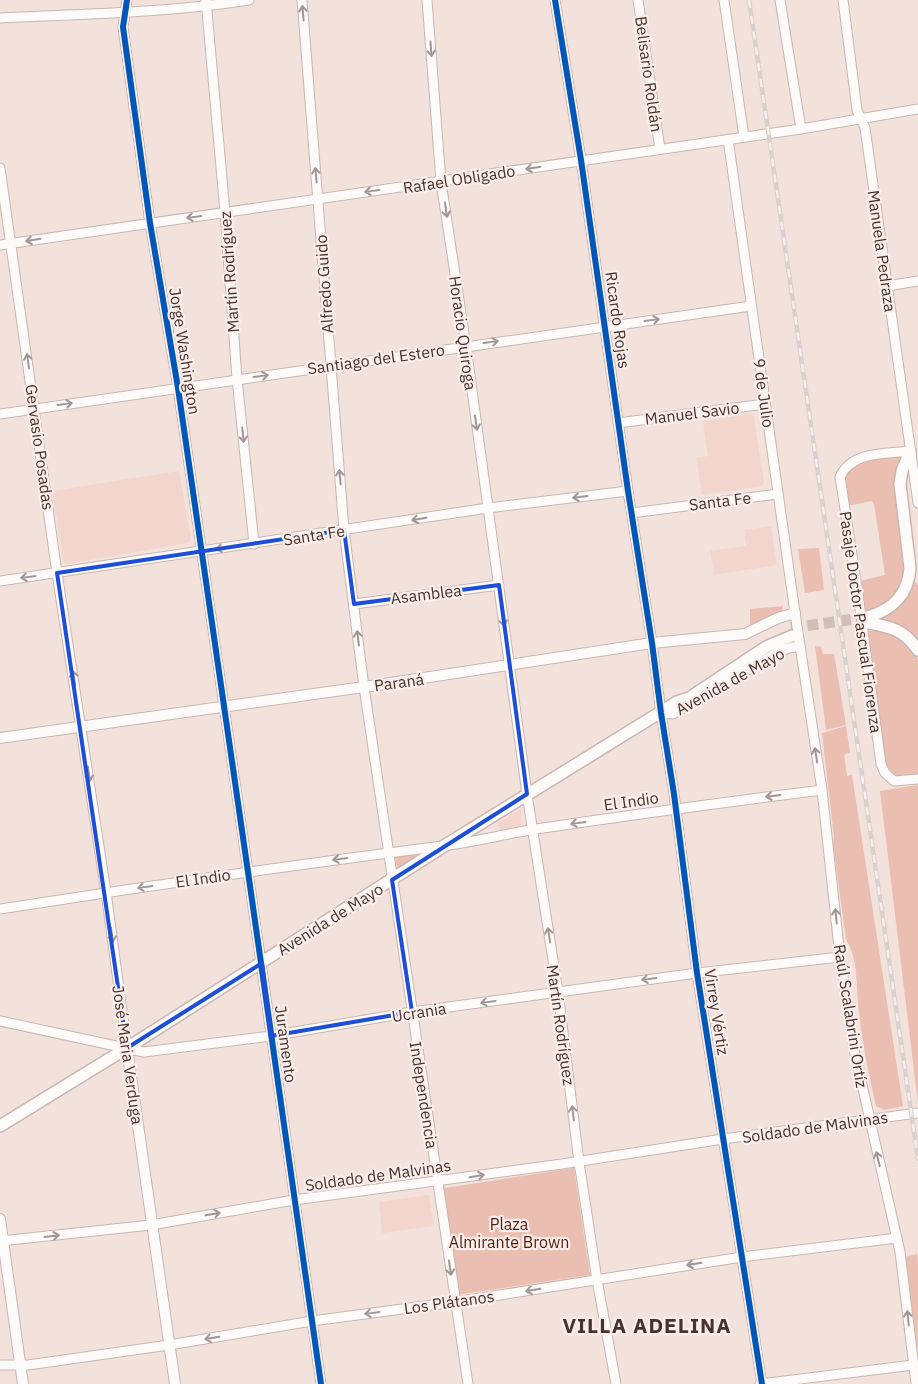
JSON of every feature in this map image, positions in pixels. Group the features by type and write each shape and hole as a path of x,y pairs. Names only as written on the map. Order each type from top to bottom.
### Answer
{"main road":[{"path":"914,450 902,470 900,484 910,568 909,580 900,597 891,606 868,620 891,626 900,631 918,650"},
{"name":"Avenida de Mayo","path":"0,1126 262,963 527,794 677,702 690,698 791,632"}],"street":[{"name":"Jorge Washington","path":"127,0 123,26 150,223 178,388 223,707"},
{"path":"0,18 125,13 249,0"},
{"name":"Alfredo Guido","path":"302,0 344,530 364,687"},
{"name":"Horacio Quiroga","path":"427,0 441,182 466,346 509,666"},
{"name":"Ricardo Rojas","path":"555,0 581,160 618,423 652,643"},
{"name":"Belisario Roldán","path":"638,0 660,149"},
{"path":"724,0 744,137"},
{"path":"780,0 801,129"},
{"name":"Manuela Pedraza","path":"843,0 857,110 864,128 887,286 914,450 918,503"},
{"name":"Martín Rodríguez","path":"206,3 225,212 237,379 254,544"},
{"name":"Rafael Obligado","path":"0,245 801,129 918,109"},
{"name":"9 de Julio","path":"728,139 800,646"},
{"name":"Gervasio Posadas","path":"0,168 57,573 82,726"},
{"path":"887,286 918,281"},
{"name":"Santiago del Estero","path":"0,414 751,306"},
{"name":"Manuel Savio","path":"618,423 765,404"},
{"name":"Pasaje Doctor Pascual Fiorenza","path":"914,450 857,458 845,467 840,477 881,764 885,773 894,781 918,779"},
{"name":"Santa Fe","path":"0,581 488,508 628,490"},
{"name":"Santa Fe","path":"632,513 778,494"},
{"name":"Asamblea","path":"354,604 499,585"},
{"name":"Paraná","path":"0,738 509,666 652,643 745,634 778,618 795,613"},
{"name":"Virrey Vértiz","path":"652,643 660,713 676,808 697,973 761,1384"},
{"name":"Avenida de Mayo","path":"660,713 673,714 778,652 800,646"},
{"name":"Raúl Scalabrini Ortíz","path":"800,646 822,790 840,956 853,1045 897,1238 916,1384"},
{"name":"Martín Rodríguez","path":"509,666 558,992 579,1162 597,1280 616,1384"},
{"name":"Independencia","path":"364,687 468,1384"},
{"name":"Juramento","path":"223,707 262,963 321,1384"},
{"name":"José Maria Verduga","path":"82,726 151,1225 175,1384"},
{"name":"El Indio","path":"0,910 106,892 388,852 444,846 676,808 822,790"},
{"name":"Ucrania","path":"0,1021 144,1052 271,1036 412,1012 697,973 840,956"},
{"name":"Soldado de Malvinas","path":"1,1243 151,1225 294,1200 438,1182 918,1112"},
{"path":"0,1219 1,1243 23,1384"},
{"name":"Los Plátanos","path":"0,1365 20,1365 169,1346 312,1321 455,1302 742,1257 897,1238"},
{"path":"761,1384 913,1365"}],"highlighted area":[{"path":"344,530 354,604 499,585 527,794 392,880 412,1012 271,1036 262,963 127,1048 57,573"}],"shaded area":[{"path":"750,414 754,417 764,483 761,486 702,495 696,458 708,456 703,421"},
{"path":"179,471 191,540 187,543 68,564 64,562 52,491"},
{"path":"771,526 777,565 714,575 710,551 746,546 744,530"},
{"path":"521,809 521,827 500,832 498,823"},
{"path":"429,1195 434,1226 382,1233 379,1202"}],"green space":[{"path":"902,456 905,505 905,565 903,580 899,590 892,598 866,613 860,581 885,575 874,504 872,501 847,506 844,477 847,471 860,463"},
{"path":"819,548 824,590 805,593 798,549"},
{"path":"914,581 918,585 918,640 908,631 896,625 871,621 907,595"},
{"path":"783,606 782,611 774,616 750,625 750,609"},
{"path":"868,631 883,631 896,634 909,645 918,660 918,775 898,776 888,768 885,762"},
{"path":"815,646 821,647 823,654 834,654 846,725 826,730"},
{"path":"846,726 850,752 844,755 847,776 852,775 903,1106 884,1110 876,1106 873,1094 862,1035 855,965 846,940 833,843 834,837 822,733"},
{"path":"918,785 918,1103 880,791"},
{"path":"415,853 417,858 397,870 395,856"},
{"name":"Plaza Almirante Brown","path":"574,1168 590,1275 456,1295 439,1189"},
{"path":"917,1254 918,1263 918,1352 905,1257"}],"tunnel":[{"path":"791,628 868,617"}],"railway":[{"path":"749,0 918,1159"}],"cycle path":[{"path":"127,0 123,27 150,223 178,388 321,1384"},
{"path":"555,0 581,160 628,491 652,643 697,973 762,1384"}],"district":[{"name":"VILLA ADELINA","path":"647,1325"}]}
